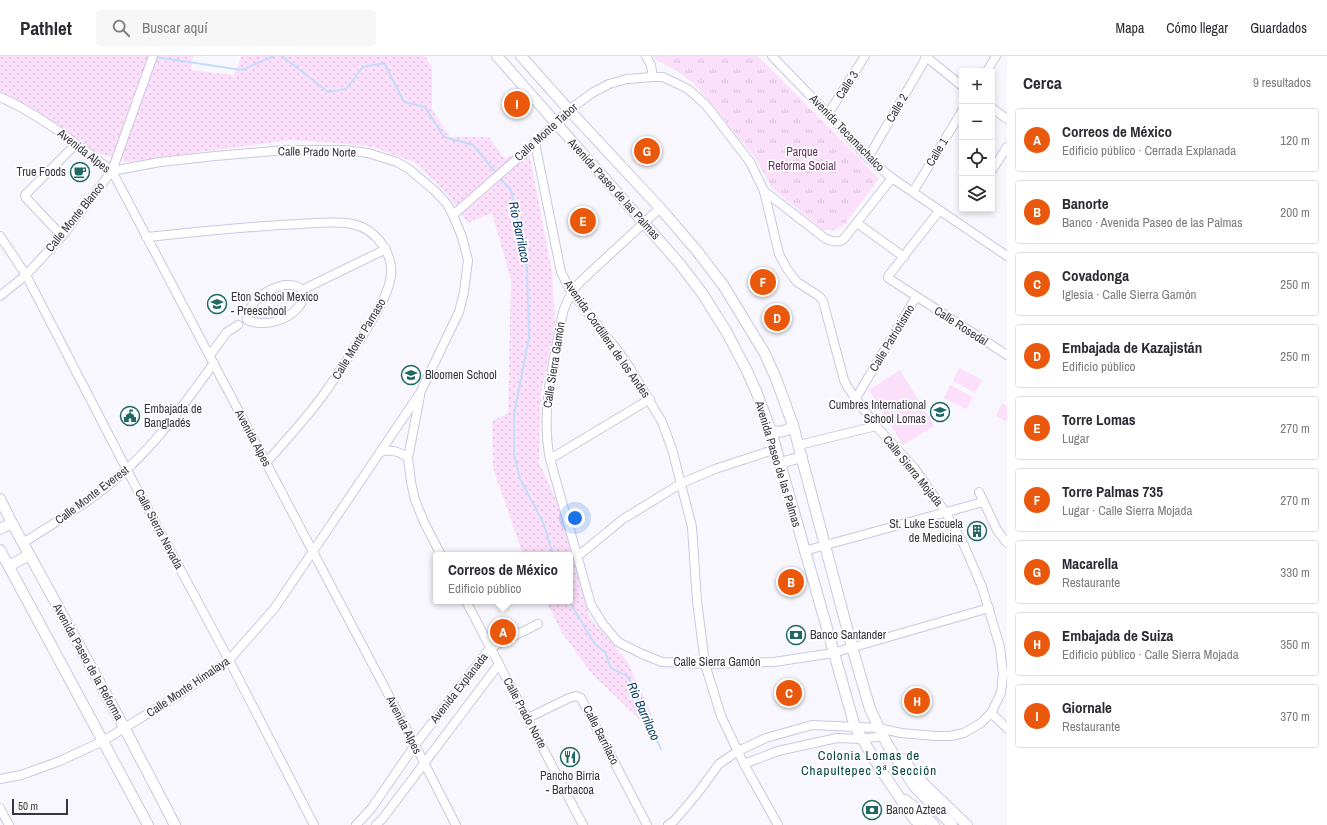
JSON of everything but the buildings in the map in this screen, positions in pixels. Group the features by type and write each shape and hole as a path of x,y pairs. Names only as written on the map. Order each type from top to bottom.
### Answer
{"main road":[{"name":"Avenida Paseo de las Palmas","path":"497,56 644,222 702,293 726,331 746,369 771,431 854,727 916,823"},
{"name":"Avenida Paseo de las Palmas","path":"521,56 660,208 697,252 724,285 764,352 775,376 799,445 852,647 870,709 883,736 914,786 952,825"},
{"path":"771,431 777,433 786,431 793,425"},
{"path":"780,463 802,457"},
{"name":"Avenida Paseo de la Reforma","path":"0,499 125,729 175,825"},
{"path":"0,529 12,523"},
{"name":"Avenida Paseo de la Reforma","path":"0,550 148,825"},
{"path":"9,566 29,554"},
{"name":"Avenida Paseo de las Palmas","path":"883,736 925,784 967,825"},
{"name":"Avenida Paseo de las Palmas","path":"900,797 918,810 934,825"}],"street":[{"path":"646,56 651,65 653,77"},
{"name":"Calle 3","path":"828,114 865,56"},
{"path":"989,68 996,56"},
{"name":"Avenida Tecamachalco","path":"775,57 868,158 892,178 1007,256"},
{"path":"926,57 959,84"},
{"name":"Calle 2","path":"868,158 926,57"},
{"name":"Calle Monte Blanco","path":"0,296 26,275 62,236 112,171 152,59"},
{"name":"Calle Monte Tabor","path":"453,215 535,143 569,110 592,92 609,84 627,79 653,77"},
{"name":"Calle Sierra Mojada","path":"653,77 663,77 688,89 706,105 750,162 764,191 779,254 787,269 797,282 819,296 823,301 844,380 848,388 876,426 915,469 946,513 964,545 982,587 1000,647 1003,674 1001,693 991,713 981,723 964,733 950,736 901,733 861,739 837,738 778,750 744,764"},
{"name":"Avenida Alpes","path":"0,97 21,106 58,130 112,171 456,825"},
{"path":"995,110 1007,119"},
{"name":"Calle 1","path":"913,192 959,116"},
{"name":"Avenida Cordillera de los Andes","path":"535,143 561,272 571,292 615,347 650,399 662,422 672,449 682,483 692,527 697,601 705,664 721,716 744,764 778,825"},
{"path":"62,236 25,195 76,144"},
{"path":"995,165 1007,147"},
{"name":"Calle Prado Norte","path":"112,171 168,161 215,156 286,150 344,150 368,153 397,162 409,169 436,192 447,204 462,236 468,260 464,292 459,312 420,393 380,452"},
{"path":"764,191 826,239 835,242 843,240 892,178"},
{"path":"571,292 660,208"},
{"name":"Calle Patriotismo","path":"856,398 916,297 888,278 889,275 939,211"},
{"path":"146,237 253,226 328,223 352,224 365,229 386,249 302,290"},
{"path":"857,223 904,257"},
{"name":"Calle Sierra Nevada","path":"0,236 26,275 127,470 229,660 314,825"},
{"name":"Calle Monte Parnaso","path":"266,463 320,400 376,313 386,294 390,280 390,263 386,249"},
{"path":"294,285 299,286 302,290 304,294 302,302 297,310 287,317 264,324 247,320 247,312 251,306 258,297 266,292 276,287 294,285"},
{"name":"Calle Sierra Gamón","path":"571,292 567,298 563,312 547,399 547,442 550,460 591,605 603,624 618,642 662,662 705,664 774,662 833,653 989,608"},
{"name":"Calle Rosedal","path":"916,297 1007,355"},
{"path":"210,355 227,332 238,325"},
{"name":"Calle Monte Everest","path":"23,543 71,512 127,470 160,435 214,363"},
{"name":"Calle Prado Norte","path":"420,393 408,458 415,500 424,522 440,552"},
{"path":"550,460 650,399"},
{"path":"799,445 876,426"},
{"path":"380,452 386,450 400,452 408,458"},
{"path":"578,556 623,519 682,483 715,469 776,450"},
{"name":"Calle Monte Himalaya","path":"0,780 21,775 60,761 103,741 125,729 180,694 229,660 274,609 380,452"},
{"path":"979,492 997,530 1007,543"},
{"path":"804,551 983,502"},
{"name":"Calle Prado Norte","path":"468,604 583,825"},
{"path":"490,648 538,624"},
{"name":"Avenida Explanada","path":"356,825 371,809 415,745 490,648"},
{"name":"Avenida Explanada","path":"376,825 499,664"},
{"name":"Calle Barrilaco","path":"528,718 569,698 576,696 581,698 647,825"},
{"path":"991,713 1007,728"},
{"name":"Calle Sierra Mojada","path":"668,825 674,821 698,794 719,764 738,751 766,738 812,725 854,727 883,736"},
{"path":"0,808 9,825"}],"green space":[{"path":"0,56 193,56 191,70 234,75 242,56 425,56 432,68 432,110 450,137 489,137 504,158 529,152 552,272 555,323 541,394 539,463 559,506 572,552 522,552 493,467 492,421 508,413 511,280 492,213 468,223 447,194 414,162 373,147 290,140 127,162 94,152 50,120 22,103 0,94"},
{"name":"Parque Reforma Social","path":"652,56 758,56 879,179 843,226 834,230 823,230 772,188 756,159 693,83 677,71 656,60"},
{"path":"959,368 982,380 975,393 953,381"},
{"path":"900,370 934,426 903,445 869,390"},
{"path":"950,385 973,397 966,409 944,398"},
{"path":"1002,403 1007,406 1007,422 996,416"},
{"path":"573,557 590,618 627,661 650,710 653,732 593,675 562,633 548,604 573,604"}],"waterway":[{"name":"Río Barrilaco","path":"155,57 242,70 274,56"},
{"name":"Río Barrilaco","path":"282,56 328,92 346,89 363,67 384,63 404,102 425,107 444,137 473,145 497,174"},
{"name":"Río Barrilaco","path":"500,178 511,190 527,268 529,337 514,415 514,454 520,479 543,522 552,552"},
{"name":"Río Barrilaco","path":"571,604 594,643 606,653 610,667 628,677 661,749"}],"place":[{"name":"Giornale","path":"517,104"},
{"name":"Macarella","path":"647,151"},
{"name":"True Foods","path":"80,172"},
{"name":"Torre Lomas","path":"583,221"},
{"name":"Torre Palmas 735","path":"763,282"},
{"name":"Eton School Mexico - Preeschool","path":"217,304"},
{"name":"Embajada de Kazajistán","path":"777,318"},
{"name":"Bloomen School","path":"411,375"},
{"name":"Cumbres International School Lomas","path":"940,412"},
{"name":"Embajada de Bangladés","path":"130,416"},
{"name":"St. Luke Escuela de Medicina","path":"977,531"},
{"name":"Banorte","path":"791,582"},
{"name":"Correos de México","path":"503,632"},
{"name":"Banco Santander","path":"796,635"},
{"name":"Covadonga","path":"789,693"},
{"name":"Embajada de Suiza","path":"917,701"},
{"name":"Pancho Birria - Barbacoa","path":"570,757"},
{"name":"Banco Azteca","path":"872,810"}],"district":[{"name":"Colonia Lomas de Chapultepec 3ª Sección","path":"869,762"}]}
